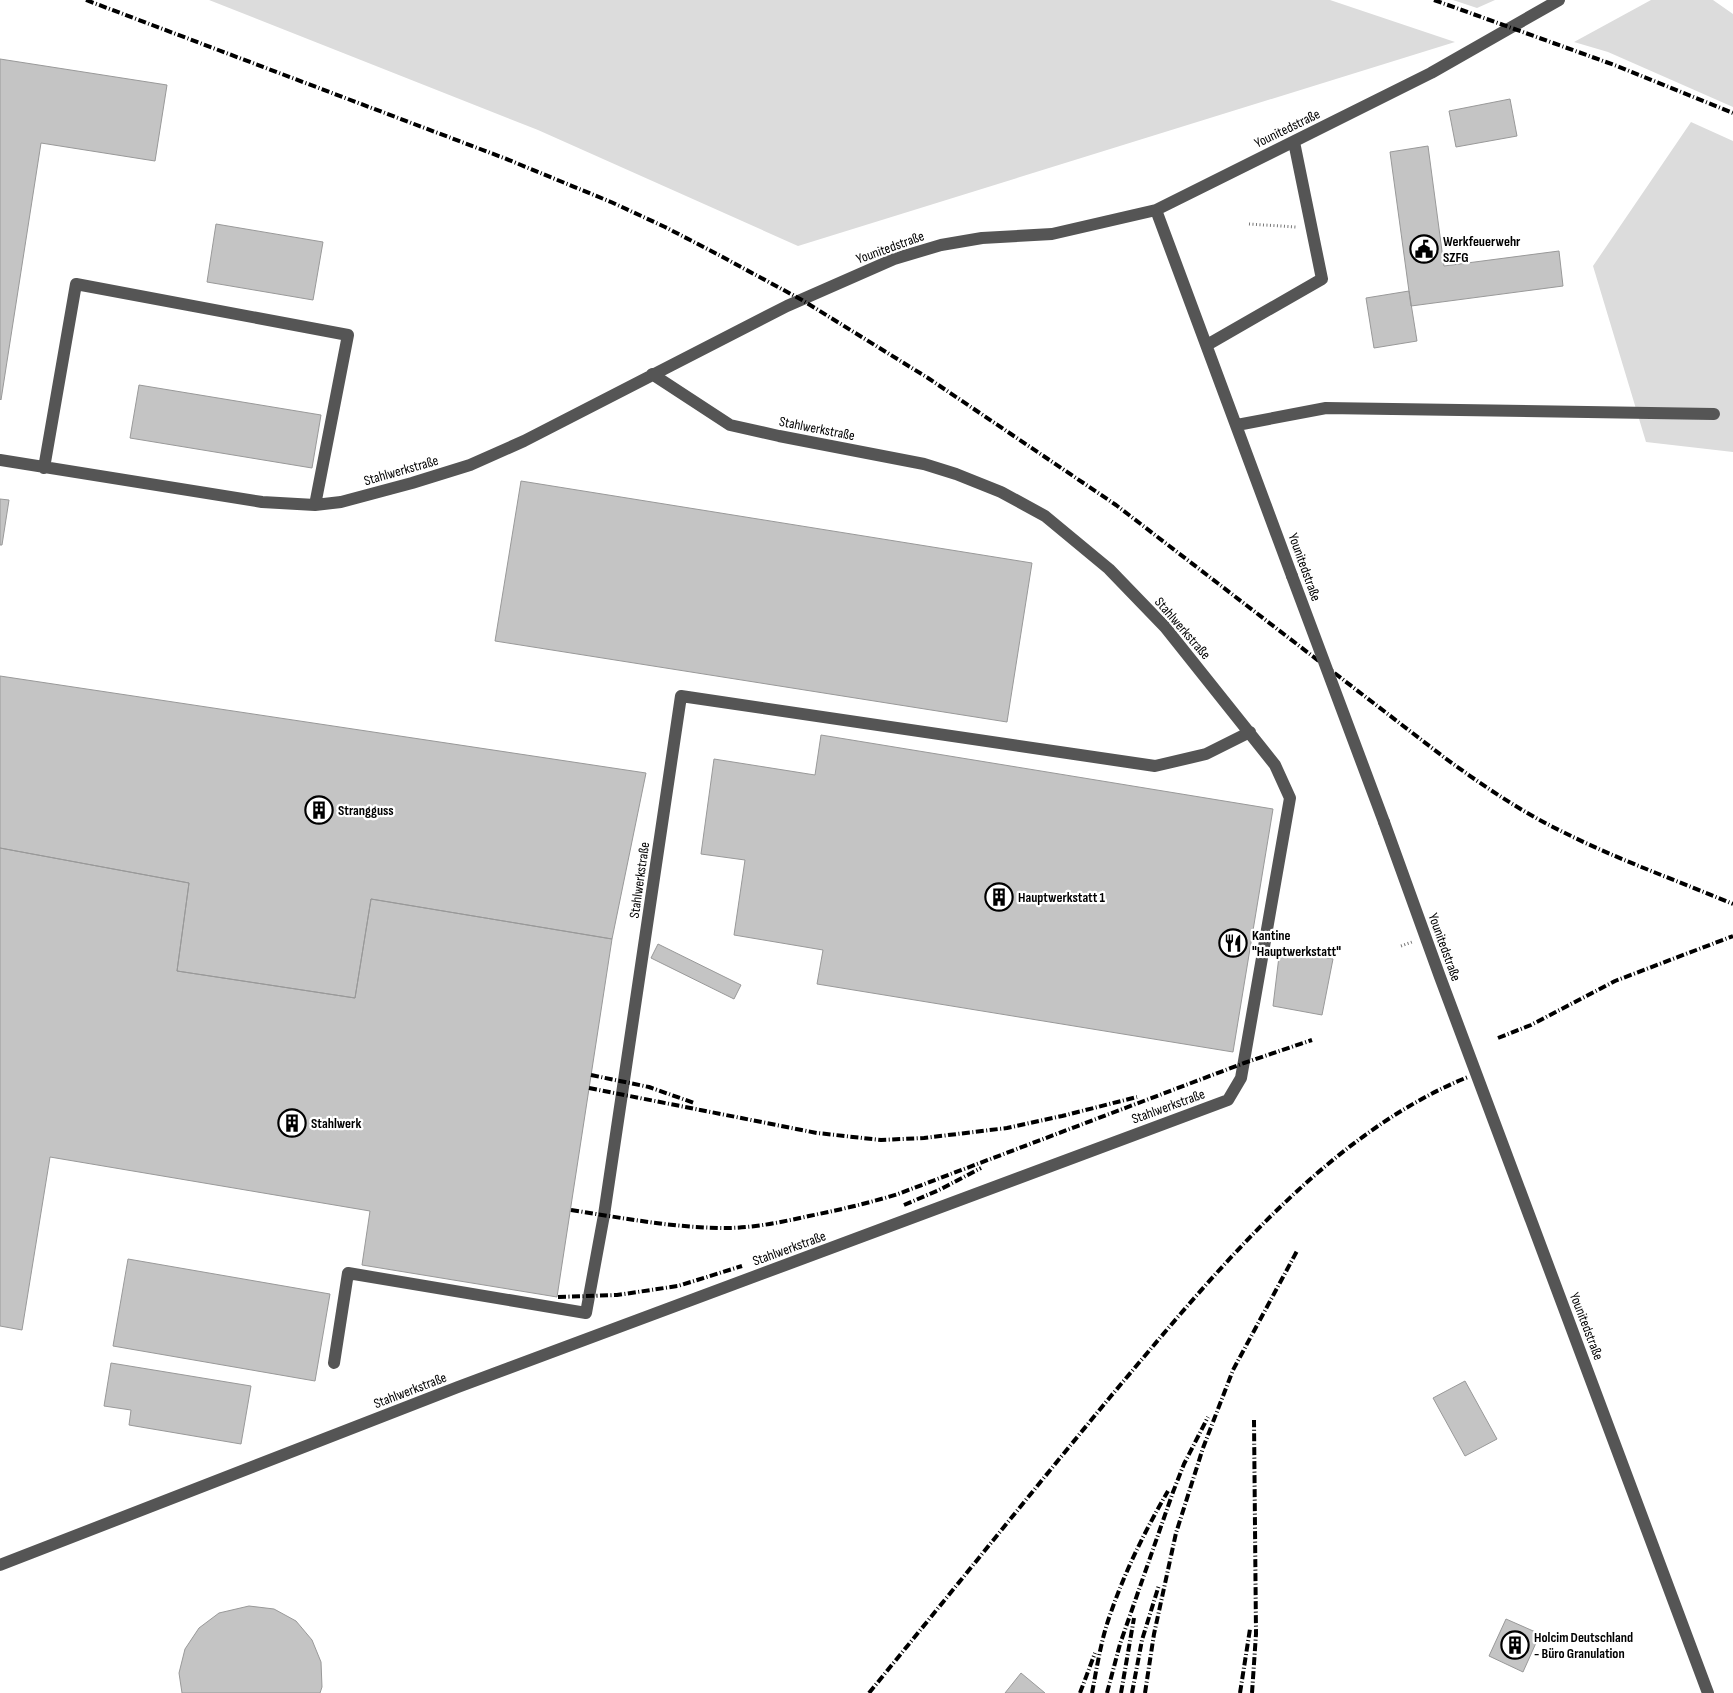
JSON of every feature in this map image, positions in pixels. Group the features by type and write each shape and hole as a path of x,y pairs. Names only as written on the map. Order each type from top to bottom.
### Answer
{"lane":[{"name":"Younitedstraße","path":"652,374 787,306 894,259 941,245 982,238 1052,234 1156,210 1431,73 1559,0"},
{"path":"1207,345 1322,279 1294,142"},
{"name":"Younitedstraße","path":"1156,210 1708,1693"},
{"path":"44,468 76,284 348,335 315,505"},
{"name":"Stahlwerkstraße","path":"0,460 262,502 315,505 341,502 470,465 524,441 652,374 730,425 924,464 956,474 1001,492 1045,516 1109,569 1159,620 1275,765 1290,798 1241,1078 1228,1100 458,1387 0,1565"},
{"path":"1236,425 1326,408 1714,414"},
{"name":"Stahlwerkstraße","path":"334,1363 348,1273 586,1313 604,1215 681,696 1155,766 1206,754 1250,732"}],"path":[{"path":"1249,224 1312,228"},
{"path":"1401,946 1412,942"}],"shaded area":[{"path":"209,0 1330,0 1455,42 798,246 538,130"},
{"path":"1453,0 1495,0 1477,8"},
{"path":"1651,0 1713,0 1733,14 1733,107 1608,52 1574,42"},
{"path":"1691,122 1733,141 1733,452 1646,442 1593,266"}],"building":[{"path":"0,59 167,85 155,161 41,143 1,400 0,399"},
{"path":"1510,99 1517,136 1456,147 1449,111"},
{"path":"1428,146 1444,266 1559,251 1563,286 1411,306 1390,152"},
{"path":"216,224 323,242 313,300 207,282"},
{"path":"1409,291 1417,341 1374,348 1366,298"},
{"path":"139,385 321,415 312,468 130,438"},
{"path":"521,481 1032,563 1007,722 495,641"},
{"path":"0,499 9,500 2,545 0,545"},
{"name":"Strangguss","path":"0,676 646,773 612,939 371,899 355,998 177,971 189,883 0,848"},
{"name":"Hauptwerkstatt 1","path":"821,735 1273,809 1233,1052 817,984 823,950 734,935 745,860 701,854 714,759 815,775"},
{"name":"Stahlwerk","path":"0,848 189,883 177,971 355,998 371,899 612,939 557,1297 362,1265 370,1211 50,1157 22,1330 0,1326"},
{"path":"658,944 741,985 734,999 651,958"},
{"path":"1280,948 1333,959 1322,1015 1273,1006"},
{"path":"128,1259 330,1294 315,1381 113,1346"},
{"path":"111,1363 251,1386 241,1444 129,1425 131,1410 104,1406"},
{"path":"1465,1381 1497,1439 1465,1456 1433,1398"},
{"path":"249,1606 274,1609 296,1621 312,1640 321,1662 322,1687 320,1693 182,1693 179,1673 185,1649 199,1628 219,1613"},
{"name":"Holcim Deutschland - Büro Granulation","path":"1506,1619 1540,1634 1523,1672 1489,1656"},
{"path":"1021,1673 1045,1693 1005,1693"}],"railway":[{"path":"86,0 504,158 611,202 665,227 802,300 928,378 1116,505 1445,758 1501,797 1582,841 1733,904"},
{"path":"1434,0 1617,66 1733,113"},
{"path":"1498,1038 1531,1025 1615,981 1733,936"},
{"path":"571,1210 668,1224 726,1228 768,1224 843,1209 898,1194 1244,1063 1312,1040"},
{"path":"591,1075 649,1087 694,1103"},
{"path":"869,1693 1149,1351 1229,1259 1272,1215 1318,1173 1365,1135 1415,1103 1468,1077"},
{"path":"589,1088 817,1133 881,1140 924,1138 1007,1128 1137,1097"},
{"path":"904,1205 939,1190 981,1168"},
{"path":"1145,1693 1154,1634 1176,1533 1203,1448 1233,1370 1297,1251"},
{"path":"558,1297 617,1295 678,1286 742,1266"},
{"path":"1107,1693 1120,1644 1173,1492 1184,1464 1208,1417"},
{"path":"1252,1693 1256,1634 1254,1420"},
{"path":"1092,1693 1104,1634 1122,1583 1136,1551 1168,1491"},
{"path":"1132,1693 1142,1640 1159,1585"},
{"path":"1121,1693 1134,1618"},
{"path":"1240,1693 1250,1629"},
{"path":"1080,1693 1095,1653"}],"place":[{"name":"Werkfeuerwehr SZFG","path":"1424,249"},
{"name":"Strangguss","path":"319,810"},
{"name":"Hauptwerkstatt 1","path":"999,897"},
{"name":"Kantine \"Hauptwerkstatt\"","path":"1233,943"},
{"name":"Stahlwerk","path":"292,1123"},
{"name":"Holcim Deutschland - Büro Granulation","path":"1515,1645"}]}
